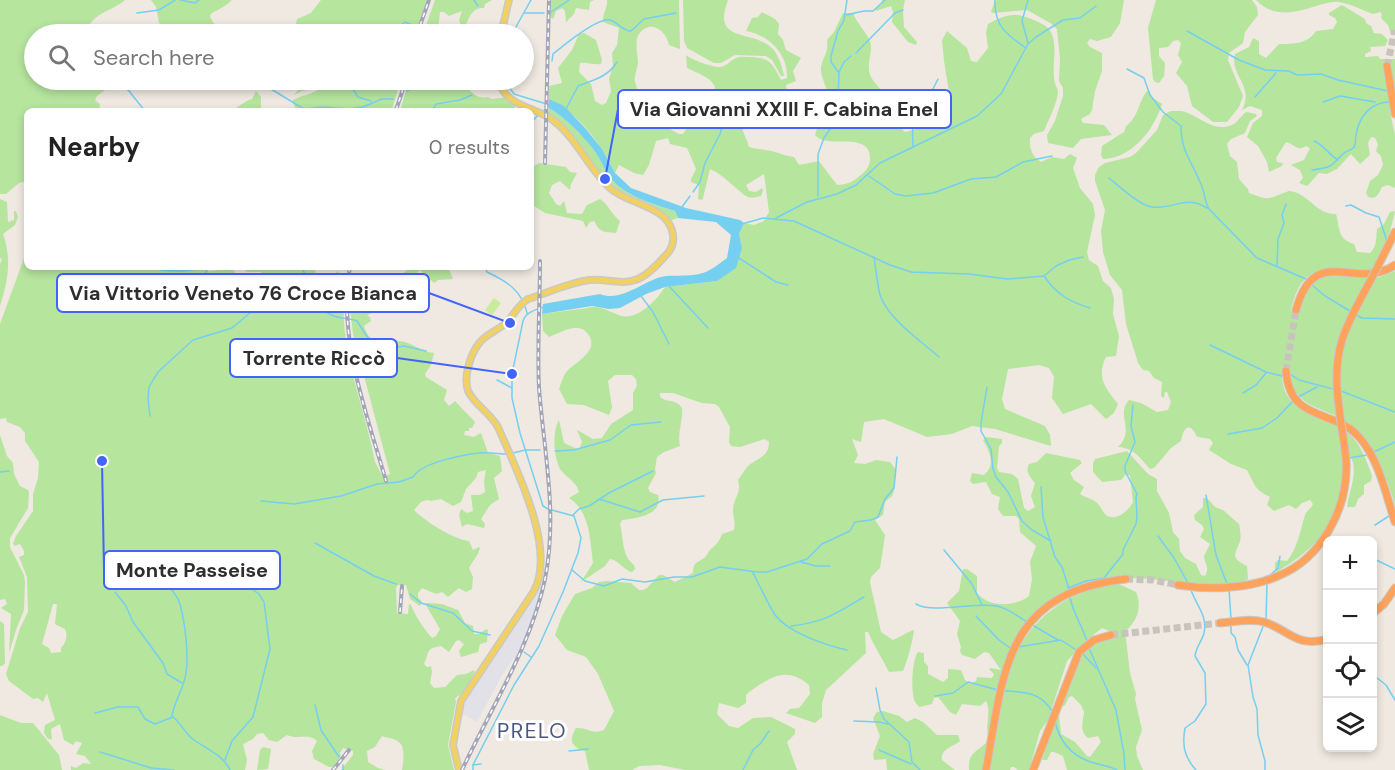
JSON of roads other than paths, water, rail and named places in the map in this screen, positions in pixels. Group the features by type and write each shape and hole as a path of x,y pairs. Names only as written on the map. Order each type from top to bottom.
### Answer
{"highway":[{"path":"1387,66 1395,114"},
{"path":"1178,585 1194,588 1243,586 1282,575 1311,553 1330,528 1345,489 1346,459 1337,389 1338,356 1347,327 1395,232"},
{"path":"1296,310 1304,287 1320,274 1339,271 1377,274 1395,265"},
{"path":"1286,371 1291,395 1299,404 1311,412 1348,428 1360,438 1375,465 1395,522"},
{"path":"986,770 1006,667 1014,645 1021,635 1042,611 1060,598 1086,586 1126,579"},
{"path":"1377,610 1395,588"},
{"path":"1220,623 1257,621 1301,640 1314,642 1323,640"},
{"path":"1033,770 1079,652 1098,638 1111,635"}],"main road":[{"path":"503,24 509,0"},
{"path":"503,90 518,104 527,108"},
{"path":"459,770 453,745 461,701 538,581 538,534 532,512 498,427 490,414 471,397 467,388 466,376 475,349 507,322 523,302 586,281 618,283 637,279 648,273 670,251 673,238 673,231 665,218 612,190 556,123 534,111"}],"water":[{"path":"549,99 564,106 586,129 602,149 615,173 631,188 686,208 740,220 744,223 739,234 742,248 736,268 717,281 665,287 620,308 592,306 542,314 543,304 600,294 617,295 658,278 706,272 727,258 731,235 716,222 678,218 675,211 629,194 612,180 596,153 583,138 567,121 549,108"}],"waterway":[{"path":"137,13 159,10 175,0"},
{"path":"180,0 195,3 199,0"},
{"path":"474,0 478,6"},
{"path":"518,24 531,0"},
{"path":"551,12 569,0"},
{"path":"818,196 818,154 830,129 838,100 839,73 831,62 831,56 838,31 844,20 847,0"},
{"path":"846,15 873,11 885,0"},
{"path":"995,0 999,23 1013,39 1026,48"},
{"path":"1028,0 1022,21 1028,43"},
{"path":"776,218 807,202 837,194 856,185 880,163 977,116 1001,94 1028,44 1063,20 1080,18 1096,6"},
{"path":"856,53 895,13 903,10"},
{"path":"524,13 544,13"},
{"path":"552,61 553,54 580,33 604,20 610,20 625,30 631,31 644,19 676,13"},
{"path":"402,24 405,22 409,24"},
{"path":"1187,31 1239,60 1265,70 1289,71 1297,75 1321,74 1388,91"},
{"path":"839,72 844,62 851,56"},
{"path":"566,109 578,86 605,75 617,62"},
{"path":"1127,69 1144,78 1150,95 1163,112 1181,126 1185,149 1202,185 1209,209 1257,258 1306,279"},
{"path":"1255,97 1276,73"},
{"path":"913,146 916,107 933,89 938,79"},
{"path":"128,90 143,108"},
{"path":"273,90 302,108"},
{"path":"353,90 358,97 371,101"},
{"path":"511,90 514,94 550,105"},
{"path":"434,108 436,104 460,100 472,95"},
{"path":"1323,102 1340,96 1375,102"},
{"path":"356,108 382,99 393,99"},
{"path":"693,192 700,182 705,163 720,134 725,116 736,100"},
{"path":"1312,170 1331,166 1344,153 1353,148 1360,122 1367,111 1377,104 1390,102"},
{"path":"542,112 550,105"},
{"path":"314,108 336,108"},
{"path":"534,120 538,115"},
{"path":"1314,141 1338,160"},
{"path":"869,176 895,194 906,196 933,193 971,179 996,177 1023,162 1052,156"},
{"path":"1109,178 1147,206 1160,207 1192,202 1207,208"},
{"path":"682,207 690,196"},
{"path":"1277,265 1278,239 1284,223 1282,215 1286,204"},
{"path":"1346,206 1351,205 1379,217 1387,241"},
{"path":"742,224 763,218 794,221 890,265 911,272 969,274 1007,279 1033,277 1044,276 1056,266 1083,257"},
{"path":"874,257 880,295 884,304 897,321 939,357"},
{"path":"739,258 776,282 788,285"},
{"path":"164,270 192,270"},
{"path":"131,307 165,300 198,285 207,270"},
{"path":"303,270 321,306 328,313 357,321 368,338 385,349 404,346 426,351"},
{"path":"486,270 517,292 527,313"},
{"path":"1044,276 1053,288 1064,296 1090,308"},
{"path":"668,285 708,328"},
{"path":"1312,285 1350,311"},
{"path":"641,296 653,312 669,344"},
{"path":"150,416 149,387 159,371 193,340 232,328 251,312 318,303"},
{"path":"473,770 473,765 514,685 539,646 563,592 578,553 581,538 574,516 543,506 520,433 512,398 512,374 524,318 534,310 544,307"},
{"path":"1356,315 1362,318 1395,319"},
{"path":"1210,345 1266,372 1282,376"},
{"path":"1243,393 1256,385 1266,373"},
{"path":"1290,374 1299,380 1333,389"},
{"path":"497,380 512,388"},
{"path":"987,387 981,431 991,449 996,477 1008,492 1022,521 1051,541"},
{"path":"1298,397 1317,387"},
{"path":"1341,391 1395,412"},
{"path":"1228,434 1262,428 1277,418 1292,402"},
{"path":"1068,588 1086,581 1104,578 1123,554 1136,524 1137,494 1125,471 1135,442 1131,426 1133,405"},
{"path":"555,451 574,450 610,440 631,425 661,422"},
{"path":"1374,452 1395,442"},
{"path":"513,453 540,450"},
{"path":"261,501 294,504 341,496 377,484 399,482 413,477 425,467 453,458 483,453 508,454"},
{"path":"1349,458 1367,455"},
{"path":"572,570 585,581 604,586 622,579 645,582 674,577 692,577 720,567 767,572 807,559 822,544 850,531 855,522 878,517 885,499 894,488 897,457"},
{"path":"0,472 9,471"},
{"path":"573,515 579,509 589,506 609,493 653,471"},
{"path":"1041,487 1043,517 1055,557 1062,567 1069,589"},
{"path":"1206,495 1216,555 1227,584"},
{"path":"599,499 640,512 663,500 704,496"},
{"path":"1375,525 1389,516"},
{"path":"1158,536 1188,583"},
{"path":"315,543 374,576 396,584"},
{"path":"944,550 972,584 982,605"},
{"path":"151,553 163,579 179,600 185,629 186,673 172,716 191,738 219,757 230,770"},
{"path":"1268,577 1278,568 1280,556"},
{"path":"1377,560 1395,569"},
{"path":"801,562 816,566 830,566"},
{"path":"753,573 772,610 781,621 798,633 847,650"},
{"path":"1266,620 1267,584"},
{"path":"1229,589 1231,619"},
{"path":"225,760 232,741 253,717 270,649 264,602 253,590"},
{"path":"1191,590 1203,616 1205,627 1195,656 1205,673 1206,704 1195,721 1185,728 1184,734 1186,755 1196,770"},
{"path":"115,592 126,606 133,622 163,663 167,674 182,683"},
{"path":"410,594 421,603 453,613 472,631 490,635"},
{"path":"791,626 821,620 864,597"},
{"path":"1070,597 1087,641"},
{"path":"916,604 933,608 997,606 1009,610 1027,622"},
{"path":"976,616 1010,648"},
{"path":"1264,624 1248,665 1257,709 1258,735 1265,770"},
{"path":"1034,626 1058,640"},
{"path":"1231,626 1231,633 1247,665"},
{"path":"1018,647 1061,640 1076,650"},
{"path":"1089,648 1116,710 1125,770"},
{"path":"524,652 531,657"},
{"path":"1083,654 1096,668"},
{"path":"1377,678 1386,685 1395,700"},
{"path":"935,696 953,693 968,682 998,690"},
{"path":"876,688 884,719 909,742 912,762 920,770"},
{"path":"1004,691 1032,694 1043,700 1052,711"},
{"path":"315,705 321,730 339,757"},
{"path":"95,713 118,707 138,707 145,719 155,724 173,717"},
{"path":"854,721 888,724"},
{"path":"1055,721 1062,740 1076,754 1088,761 1117,770"},
{"path":"743,770 753,750 769,731"},
{"path":"569,751 588,749"},
{"path":"879,750 911,764"},
{"path":"100,752 151,768 174,770"},
{"path":"473,765 481,764"},
{"path":"343,765 343,770"}],"tunnel":[{"path":"1387,66 1395,30"},
{"path":"1286,371 1296,310"},
{"path":"1126,579 1153,580 1178,585"},
{"path":"1111,635 1220,623"}],"railway":[{"path":"421,24 429,0"},
{"path":"545,163 549,0"},
{"path":"397,108 403,90"},
{"path":"462,770 520,653 539,604 549,555 549,484 538,372 540,261"},
{"path":"350,270 347,320 351,348 363,402 386,481"},
{"path":"400,612 402,586"},
{"path":"333,770 349,750"}],"place":[{"name":"Via Giovanni XXIII F. Cabina Enel","path":"605,179"},
{"name":"Via Vittorio Veneto 76 Croce Bianca","path":"510,323"},
{"name":"Torrente Riccò","path":"512,374"},
{"name":"Monte Passeise","path":"102,461"}],"district":[{"name":"PRELO","path":"532,731"}]}
